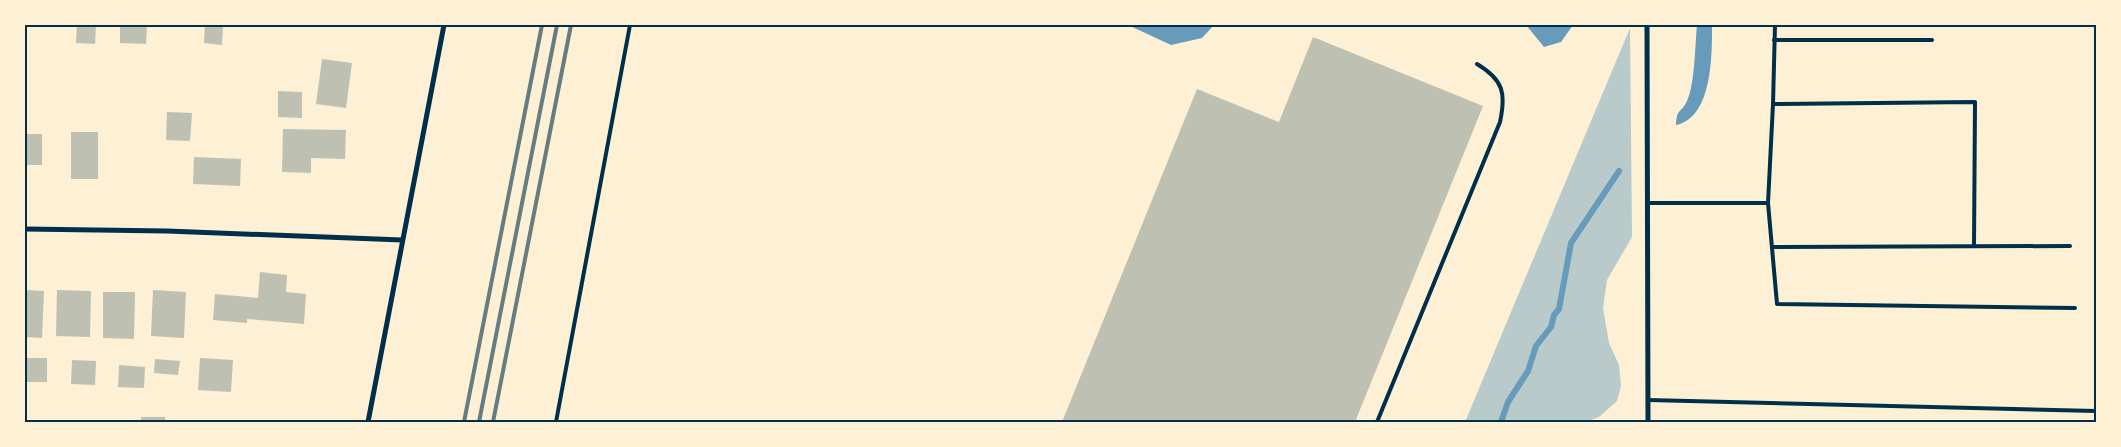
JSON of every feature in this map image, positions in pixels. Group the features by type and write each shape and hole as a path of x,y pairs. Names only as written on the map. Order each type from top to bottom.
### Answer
{"street":[{"path":"368,422 444,25"},
{"path":"1647,25 1648,422"},
{"path":"25,229 167,231 402,240"}],"lane":[{"path":"556,422 630,25"},
{"path":"1775,25 1768,203 1777,304 2075,308"},
{"path":"1774,40 1932,40"},
{"path":"1377,422 1500,122 1504,100 1500,84 1491,72 1478,64"},
{"path":"1773,104 1975,102 1974,246"},
{"path":"1647,203 1768,203"},
{"path":"1772,247 2070,246"},
{"path":"1648,400 2096,411"}],"shaded area":[{"path":"1630,28 1632,237 1607,280 1603,308 1609,343 1619,365 1621,386 1617,401 1599,417 1586,422 1465,422"}],"water":[{"path":"1128,25 1214,25 1202,38 1171,45"},
{"path":"1526,25 1573,25 1561,42 1544,47"},
{"path":"1697,25 1712,25 1712,51 1708,83 1704,98 1697,110 1688,120 1676,125 1677,115 1687,101 1692,85"}],"building":[{"path":"77,25 96,25 95,44 76,43"},
{"path":"120,25 147,25 146,44 120,43"},
{"path":"205,25 223,25 222,45 204,43"},
{"path":"1313,37 1483,106 1355,422 1062,422 1197,89 1279,122"},
{"path":"322,59 352,63 346,108 316,104"},
{"path":"278,91 302,92 302,118 278,117"},
{"path":"167,112 192,113 190,141 166,140"},
{"path":"283,129 346,130 345,159 311,158 311,173 282,172"},
{"path":"71,132 98,132 98,179 71,179"},
{"path":"25,134 42,134 42,165 25,165"},
{"path":"194,157 241,159 240,186 193,184"},
{"path":"260,272 287,275 286,292 306,294 304,324 247,319 247,323 213,320 215,294 258,298"},
{"path":"25,290 44,291 42,338 25,337"},
{"path":"57,290 91,291 90,337 56,336"},
{"path":"153,290 186,292 184,338 151,336"},
{"path":"103,292 135,292 134,339 103,338"},
{"path":"25,358 47,358 47,382 25,382"},
{"path":"200,358 233,360 231,392 198,390"},
{"path":"155,359 180,361 178,375 154,373"},
{"path":"72,360 96,361 95,385 71,384"},
{"path":"119,365 145,367 144,388 118,387"},
{"path":"141,417 165,417 165,422 141,422"}],"waterway":[{"path":"1501,422 1508,402 1528,371 1536,346 1551,327 1554,315 1559,309 1571,243 1619,171"}],"railway":[{"path":"464,422 542,25"},
{"path":"479,422 557,25"},
{"path":"493,422 571,25"}]}
